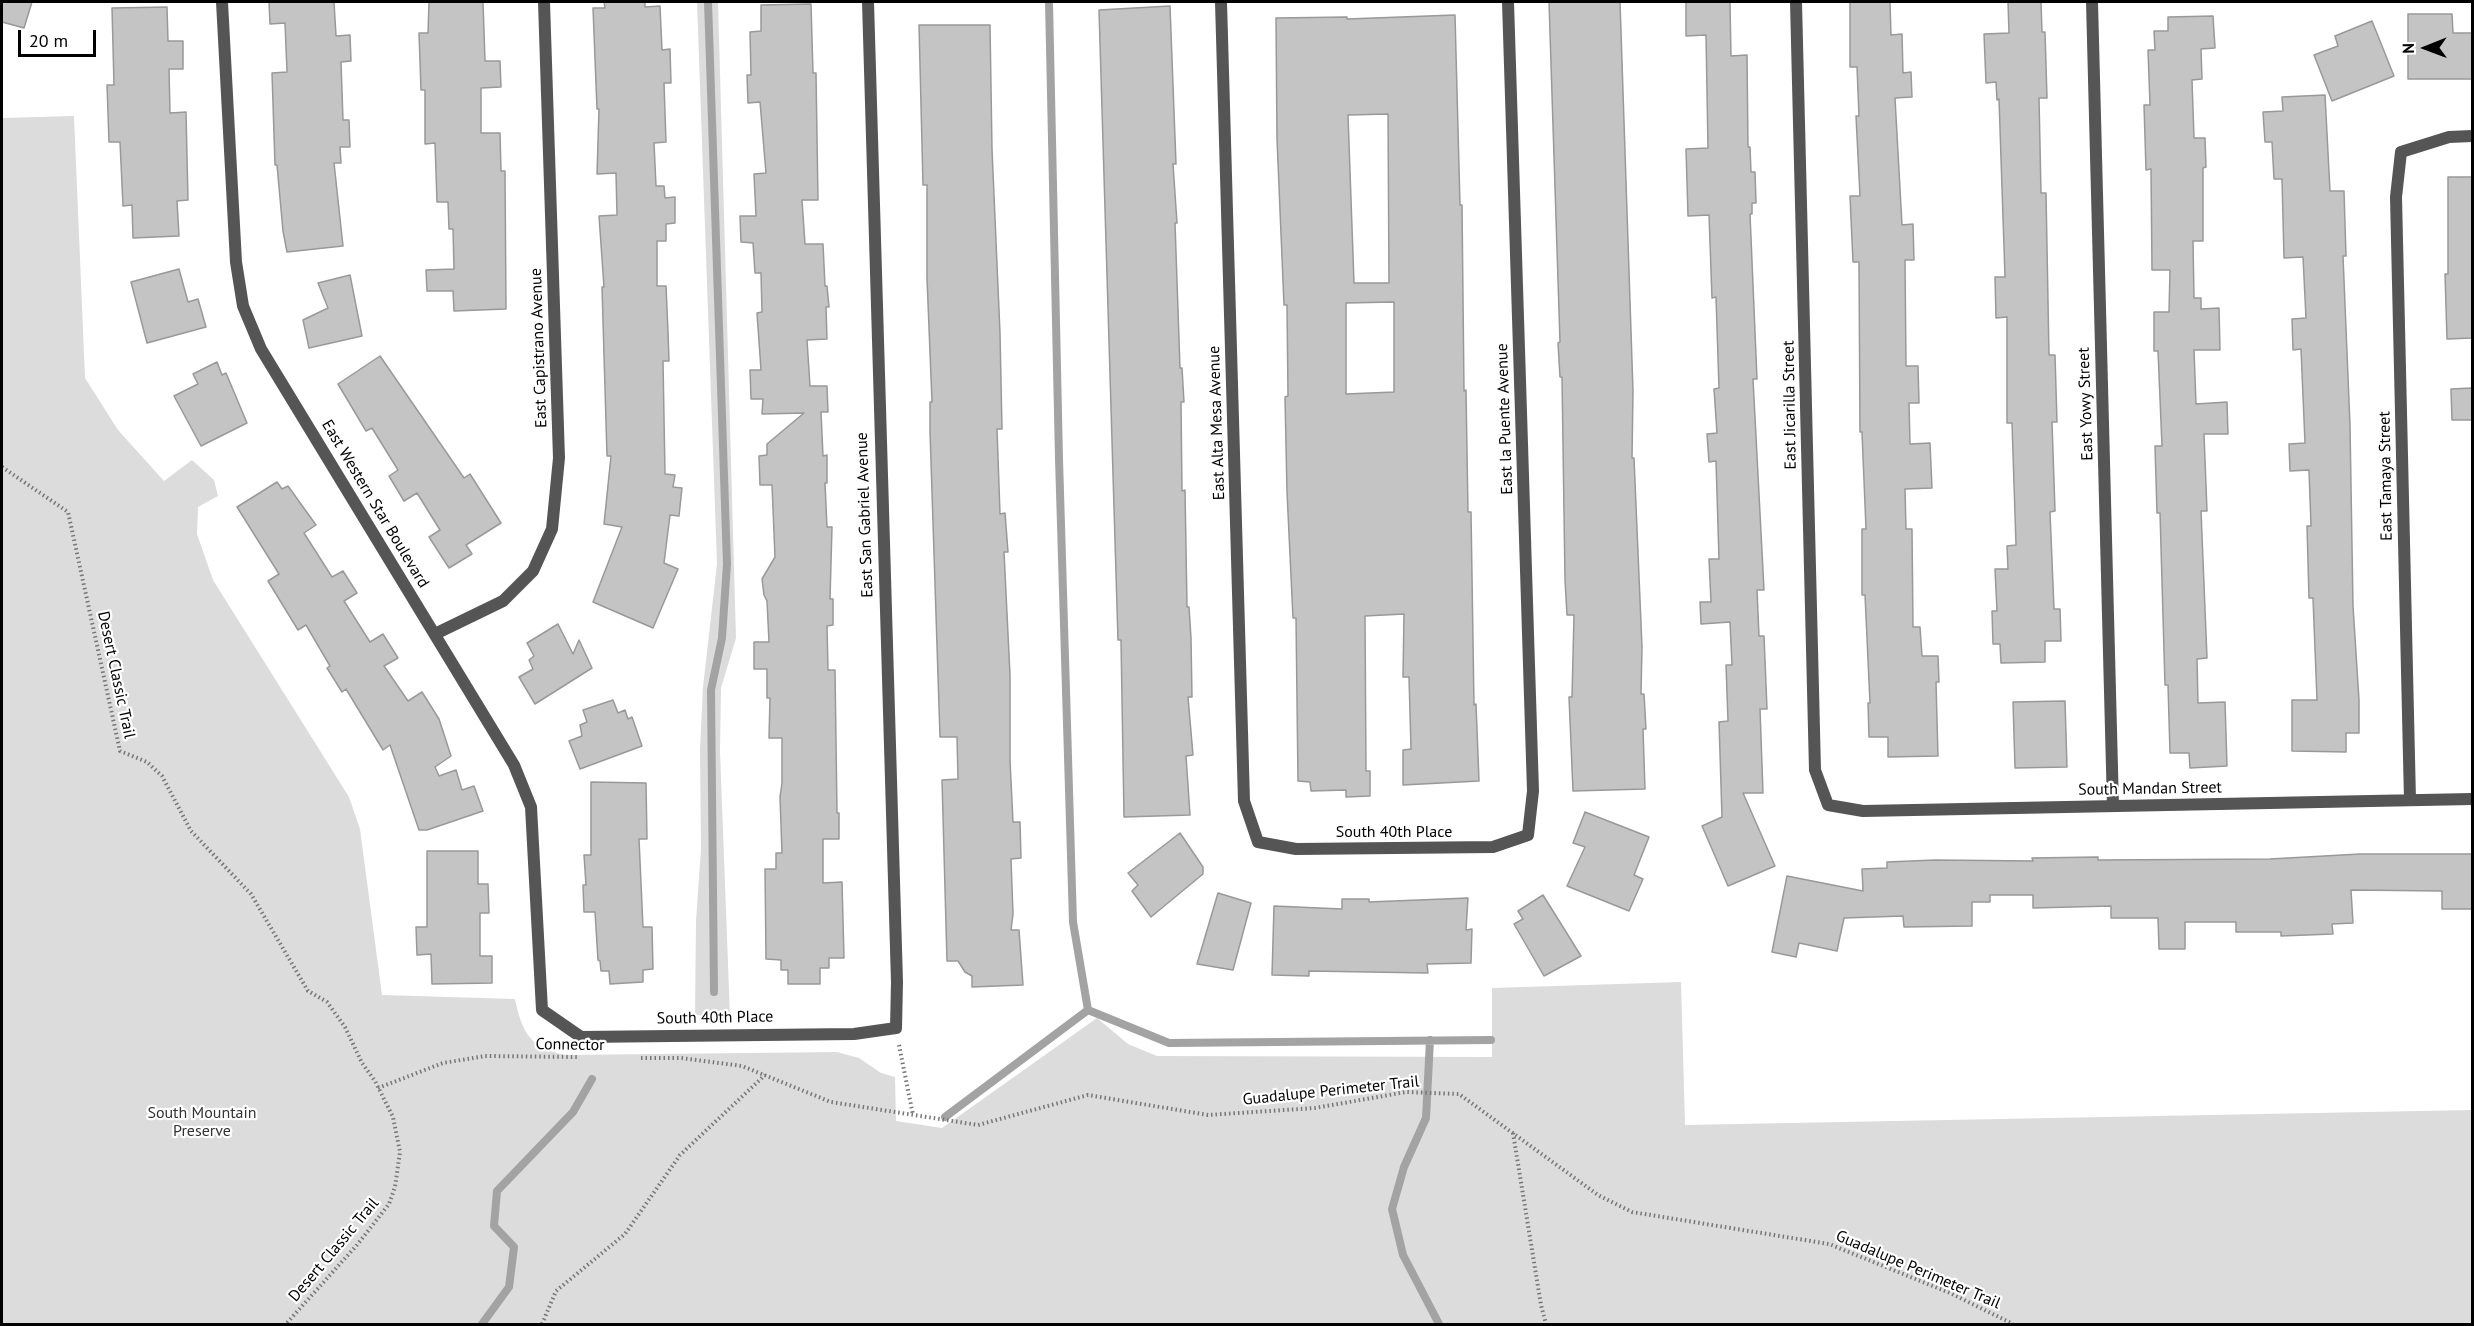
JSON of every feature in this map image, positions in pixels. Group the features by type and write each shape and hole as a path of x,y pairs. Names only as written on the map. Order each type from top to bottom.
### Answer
{"street":[{"name":"East Western Star Boulevard","path":"222,2 236,262 243,306 261,349 514,765 531,807 542,1010"},
{"name":"East Capistrano Avenue","path":"435,634 503,601 533,571 552,529 559,458 544,2"},
{"name":"East San Gabriel Avenue","path":"868,2 897,971 896,1028"},
{"name":"East Alta Mesa Avenue","path":"1221,2 1244,801 1258,842"},
{"name":"East la Puente Avenue","path":"1508,2 1533,791 1528,835"},
{"name":"East Jicarilla Street","path":"1796,2 1815,770 1828,805"},
{"name":"East Yowy Street","path":"2092,2 2114,806"},
{"name":"East Tamaya Street","path":"2410,800 2396,197 2401,152 2450,137 2472,136"},
{"name":"South Mandan Street","path":"1828,805 1863,811 2472,799"},
{"name":"South 40th Place","path":"1258,842 1296,849 1492,847 1528,835"},
{"name":"South 40th Place","path":"542,1010 581,1037 854,1034 896,1028"}],"path":[{"name":"Desert Classic Trail","path":"2,467 68,512 120,751 147,762 162,776 191,831 251,894 308,991 327,1002 345,1027 393,1118 400,1152 395,1186 389,1204 357,1245 286,1324"},
{"path":"896,1028 913,1114"},
{"name":"Connector","path":"378,1088 443,1063 485,1056 588,1057"},
{"path":"542,1324 556,1291 625,1234 680,1155 765,1075 742,1066 681,1058 634,1058"},
{"name":"Guadalupe Perimeter Trail","path":"765,1075 831,1102 978,1125 1088,1095 1208,1115 1315,1108 1406,1092 1459,1094 1598,1195 1632,1212 1829,1244 1950,1293 2013,1324"},
{"path":"1513,1133 1540,1305 1546,1324"}],"green space":[{"path":"697,2 718,2 736,638 721,688 720,751 730,1017 695,1015 696,921 701,849 700,749 703,687 717,564"},
{"name":"South Mountain Preserve","path":"74,116 85,378 118,430 164,481 192,460 214,480 218,496 198,507 197,534 213,580 349,797 360,829 382,995 515,999 524,1029 529,1036 543,1048 565,1055 837,1052 859,1058 881,1073 895,1077 896,1121 942,1128 1097,1018 1128,1044 1157,1056 1492,1057 1492,988 1681,982 1685,1125 2472,1110 2472,1324 2,1324 2,118"}],"building":[{"path":"2,2 32,2 24,28 2,22"},
{"path":"269,2 334,2 336,36 350,35 351,61 341,62 343,120 349,120 350,147 340,147 341,163 334,163 343,246 287,252 277,165 275,165 272,73 287,72 285,23 270,24"},
{"path":"429,2 483,2 485,61 500,61 501,87 481,88 481,133 500,133 501,171 505,171 506,309 454,311 453,291 427,291 426,270 454,269 453,229 449,229 448,202 437,202 435,143 425,144 425,90 421,90 419,33 428,33"},
{"path":"604,2 645,2 645,7 660,6 662,50 670,49 671,83 664,83 666,142 654,143 656,186 664,186 665,198 675,197 675,223 666,224 666,241 657,241 657,286 666,286 668,332 669,361 663,361 665,474 675,475 673,487 682,488 679,516 670,515 664,563 678,569 653,628 593,602 622,527 604,524 611,456 607,456 602,287 604,287 599,216 617,215 616,173 597,174 599,109 597,109 593,8 605,8"},
{"path":"1549,2 1620,2 1633,391 1632,458 1634,458 1642,647 1641,694 1644,694 1646,729 1643,729 1645,789 1573,791 1569,697 1572,697 1574,615 1567,615 1565,580 1562,377 1560,377 1558,343 1560,342"},
{"path":"1686,2 1730,2 1731,56 1747,55 1748,147 1750,147 1751,172 1755,172 1756,203 1752,203 1752,214 1750,214 1757,379 1753,379 1764,590 1757,590 1759,636 1764,636 1767,709 1760,709 1763,793 1743,793 1775,866 1728,886 1702,826 1722,817 1719,722 1728,721 1726,665 1732,665 1730,622 1701,624 1700,602 1711,602 1709,559 1719,559 1716,461 1709,462 1707,434 1717,433 1714,389 1719,388 1716,297 1712,298 1709,215 1688,216 1686,149 1708,148 1706,35 1686,36"},
{"path":"1850,2 1890,2 1891,35 1902,34 1903,73 1911,72 1912,97 1895,98 1902,225 1913,224 1914,260 1905,260 1906,366 1918,366 1919,403 1909,403 1910,444 1930,443 1932,488 1905,489 1906,529 1912,529 1913,627 1920,627 1922,656 1938,656 1939,682 1936,682 1938,756 1888,757 1888,737 1869,737 1868,703 1870,703 1865,595 1862,595 1862,529 1866,529 1862,432 1860,432 1859,262 1853,262 1850,196 1860,196 1856,116 1859,116 1857,67 1850,67"},
{"path":"2008,2 2041,2 2042,32 2045,32 2047,98 2039,98 2041,193 2046,193 2049,355 2055,355 2057,422 2052,422 2055,511 2050,512 2054,609 2060,609 2061,641 2045,641 2045,662 2001,663 2000,644 1993,644 1992,611 1997,611 1995,569 2008,569 2007,546 2016,545 2012,423 2007,423 2007,317 1996,318 1995,277 2005,277 1999,99 1997,100 1996,82 1986,83 1984,34 2009,33"},
{"path":"811,4 813,73 816,73 818,200 802,200 805,244 823,244 825,286 827,286 829,307 826,307 827,339 807,340 810,386 827,386 828,412 821,412 823,456 827,455 827,483 825,483 827,527 832,527 830,599 833,599 833,625 827,626 828,670 835,670 837,813 839,813 839,839 823,839 823,883 842,882 844,958 829,958 829,968 820,968 820,984 788,984 788,970 781,970 781,960 766,959 765,869 776,869 776,853 782,853 780,797 782,738 769,738 770,698 767,698 767,669 754,669 754,642 769,642 767,601 762,579 775,557 772,485 760,485 759,456 767,455 767,444 804,413 762,414 763,399 751,399 750,370 761,370 757,313 762,312 761,273 755,273 753,243 741,242 740,216 756,216 754,174 766,173 760,102 748,103 747,75 751,75 750,32 761,31 761,5"},
{"path":"1170,6 1180,368 1182,368 1184,402 1181,402 1182,491 1185,490 1187,607 1189,607 1191,638 1192,697 1188,697 1193,755 1186,756 1190,815 1124,817 1121,640 1118,640 1099,10"},
{"path":"167,7 168,41 183,41 183,69 169,69 170,113 186,112 188,200 177,201 179,236 133,238 132,205 123,206 120,142 109,142 107,85 114,85 112,8"},
{"path":"2408,14 2452,14 2453,33 2472,33 2472,79 2408,79"},
{"path":"1455,15 1460,205 1462,205 1464,391 1466,390 1468,512 1471,512 1474,705 1476,704 1479,781 1403,785 1403,750 1411,749 1409,677 1403,677 1404,614 1365,616 1366,771 1370,771 1370,796 1346,797 1346,790 1311,791 1310,782 1298,781 1296,618 1293,618 1287,492 1285,397 1288,396 1287,305 1284,305 1277,139 1276,18 1347,17 1347,19","holes":["1388,114 1389,283 1354,283 1348,115","1394,302 1394,392 1346,394 1346,303"]},
{"path":"2213,16 2215,48 2201,49 2202,79 2192,80 2194,138 2205,138 2206,167 2203,168 2203,241 2193,241 2194,298 2201,298 2201,309 2219,308 2220,350 2194,350 2196,404 2227,402 2228,434 2204,434 2207,511 2201,511 2207,658 2197,659 2198,703 2225,702 2227,766 2190,768 2189,753 2170,753 2168,685 2165,685 2160,513 2157,513 2155,446 2162,446 2158,351 2154,351 2154,312 2169,312 2170,270 2152,270 2151,169 2146,170 2144,105 2150,105 2148,50 2155,50 2154,31 2168,31 2168,17"},
{"path":"2372,21 2394,76 2332,101 2314,55 2338,46 2335,36"},
{"path":"919,25 990,25 1002,429 997,429 1000,514 1005,513 1008,552 1004,552 1010,675 1013,822 1020,822 1021,858 1011,859 1013,914 1011,930 1019,930 1023,985 972,987 972,976 965,972 958,961 947,961 942,780 958,779 957,737 940,737 930,431 930,402 932,402 927,278 927,185 923,185"},
{"path":"2325,95 2330,191 2344,191 2346,256 2343,256 2350,425 2353,606 2359,700 2359,733 2346,733 2346,752 2292,751 2292,700 2317,700 2313,598 2309,598 2307,526 2311,526 2309,470 2290,471 2289,444 2305,443 2301,349 2293,350 2292,319 2306,318 2303,257 2284,258 2282,179 2274,179 2272,142 2265,142 2263,112 2283,111 2282,97"},
{"path":"2448,177 2472,177 2472,338 2447,339 2445,274 2448,274"},
{"path":"179,269 188,302 198,299 206,327 147,343 131,282"},
{"path":"350,275 362,336 309,348 303,320 328,308 318,283"},
{"path":"380,356 464,478 470,474 501,523 466,545 472,554 449,568 429,537 440,530 417,493 404,501 389,476 398,470 372,428 366,431 338,384"},
{"path":"217,362 222,375 226,373 247,423 201,446 174,396 198,384 193,374"},
{"path":"2472,388 2472,420 2452,420 2451,389"},
{"path":"277,482 282,489 288,486 316,525 304,533 332,577 343,571 357,593 344,601 370,642 383,634 398,658 384,666 408,701 422,692 439,719 451,756 435,767 439,776 456,770 462,790 474,786 483,811 427,830 419,830 390,745 383,750 346,689 342,692 327,668 330,666 306,625 298,630 268,581 279,574 237,507"},
{"path":"558,624 573,654 579,640 592,668 535,704 519,677 533,669 529,660 534,656 527,643"},
{"path":"613,700 618,713 625,710 628,719 632,717 642,746 580,769 569,741 582,736 580,725 587,722 583,710"},
{"path":"2065,701 2067,767 2015,768 2013,702"},
{"path":"591,782 646,783 647,839 639,839 643,927 652,927 653,969 643,970 643,982 610,984 609,971 601,971 598,960 595,912 584,912 583,885 586,885 584,855 591,855"},
{"path":"1585,812 1649,837 1634,875 1643,879 1629,911 1567,886 1585,847 1573,843"},
{"path":"1180,833 1203,867 1203,874 1151,917 1132,891 1138,885 1128,873"},
{"path":"427,851 478,851 478,884 488,884 489,913 480,913 480,956 492,956 492,983 432,984 431,954 417,955 416,927 427,927"},
{"path":"2360,854 2472,854 2472,909 2442,909 2442,891 2351,890 2353,923 2332,924 2333,934 2281,936 2281,932 2236,932 2236,922 2185,922 2185,949 2159,949 2158,918 2111,918 2111,906 2033,908 2033,895 1990,895 1990,902 1972,902 1972,926 1904,927 1903,916 1844,918 1837,951 1799,943 1796,957 1772,952 1787,876 1863,891 1862,869 1887,868 1887,862 2033,861 2032,858 2098,857 2098,860 2270,859"},
{"path":"1218,893 1251,903 1233,970 1197,964"},
{"path":"1543,895 1581,956 1544,976 1514,924 1523,919 1518,911"},
{"path":"1468,898 1466,930 1472,929 1471,963 1427,964 1428,973 1309,971 1309,976 1272,975 1274,906 1342,909 1342,899 1369,899 1369,902"}],"waterway":[{"path":"708,2 727,564 722,638 711,690 714,992"},
{"path":"1049,2 1059,459 1073,922 1088,1010 1169,1043 1491,1040"},
{"path":"945,1117 1088,1010"},
{"path":"1430,1040 1426,1118 1404,1167 1392,1209 1403,1255 1439,1324"},
{"path":"482,1324 509,1287 514,1247 494,1226 497,1191 573,1112 592,1079"}]}
